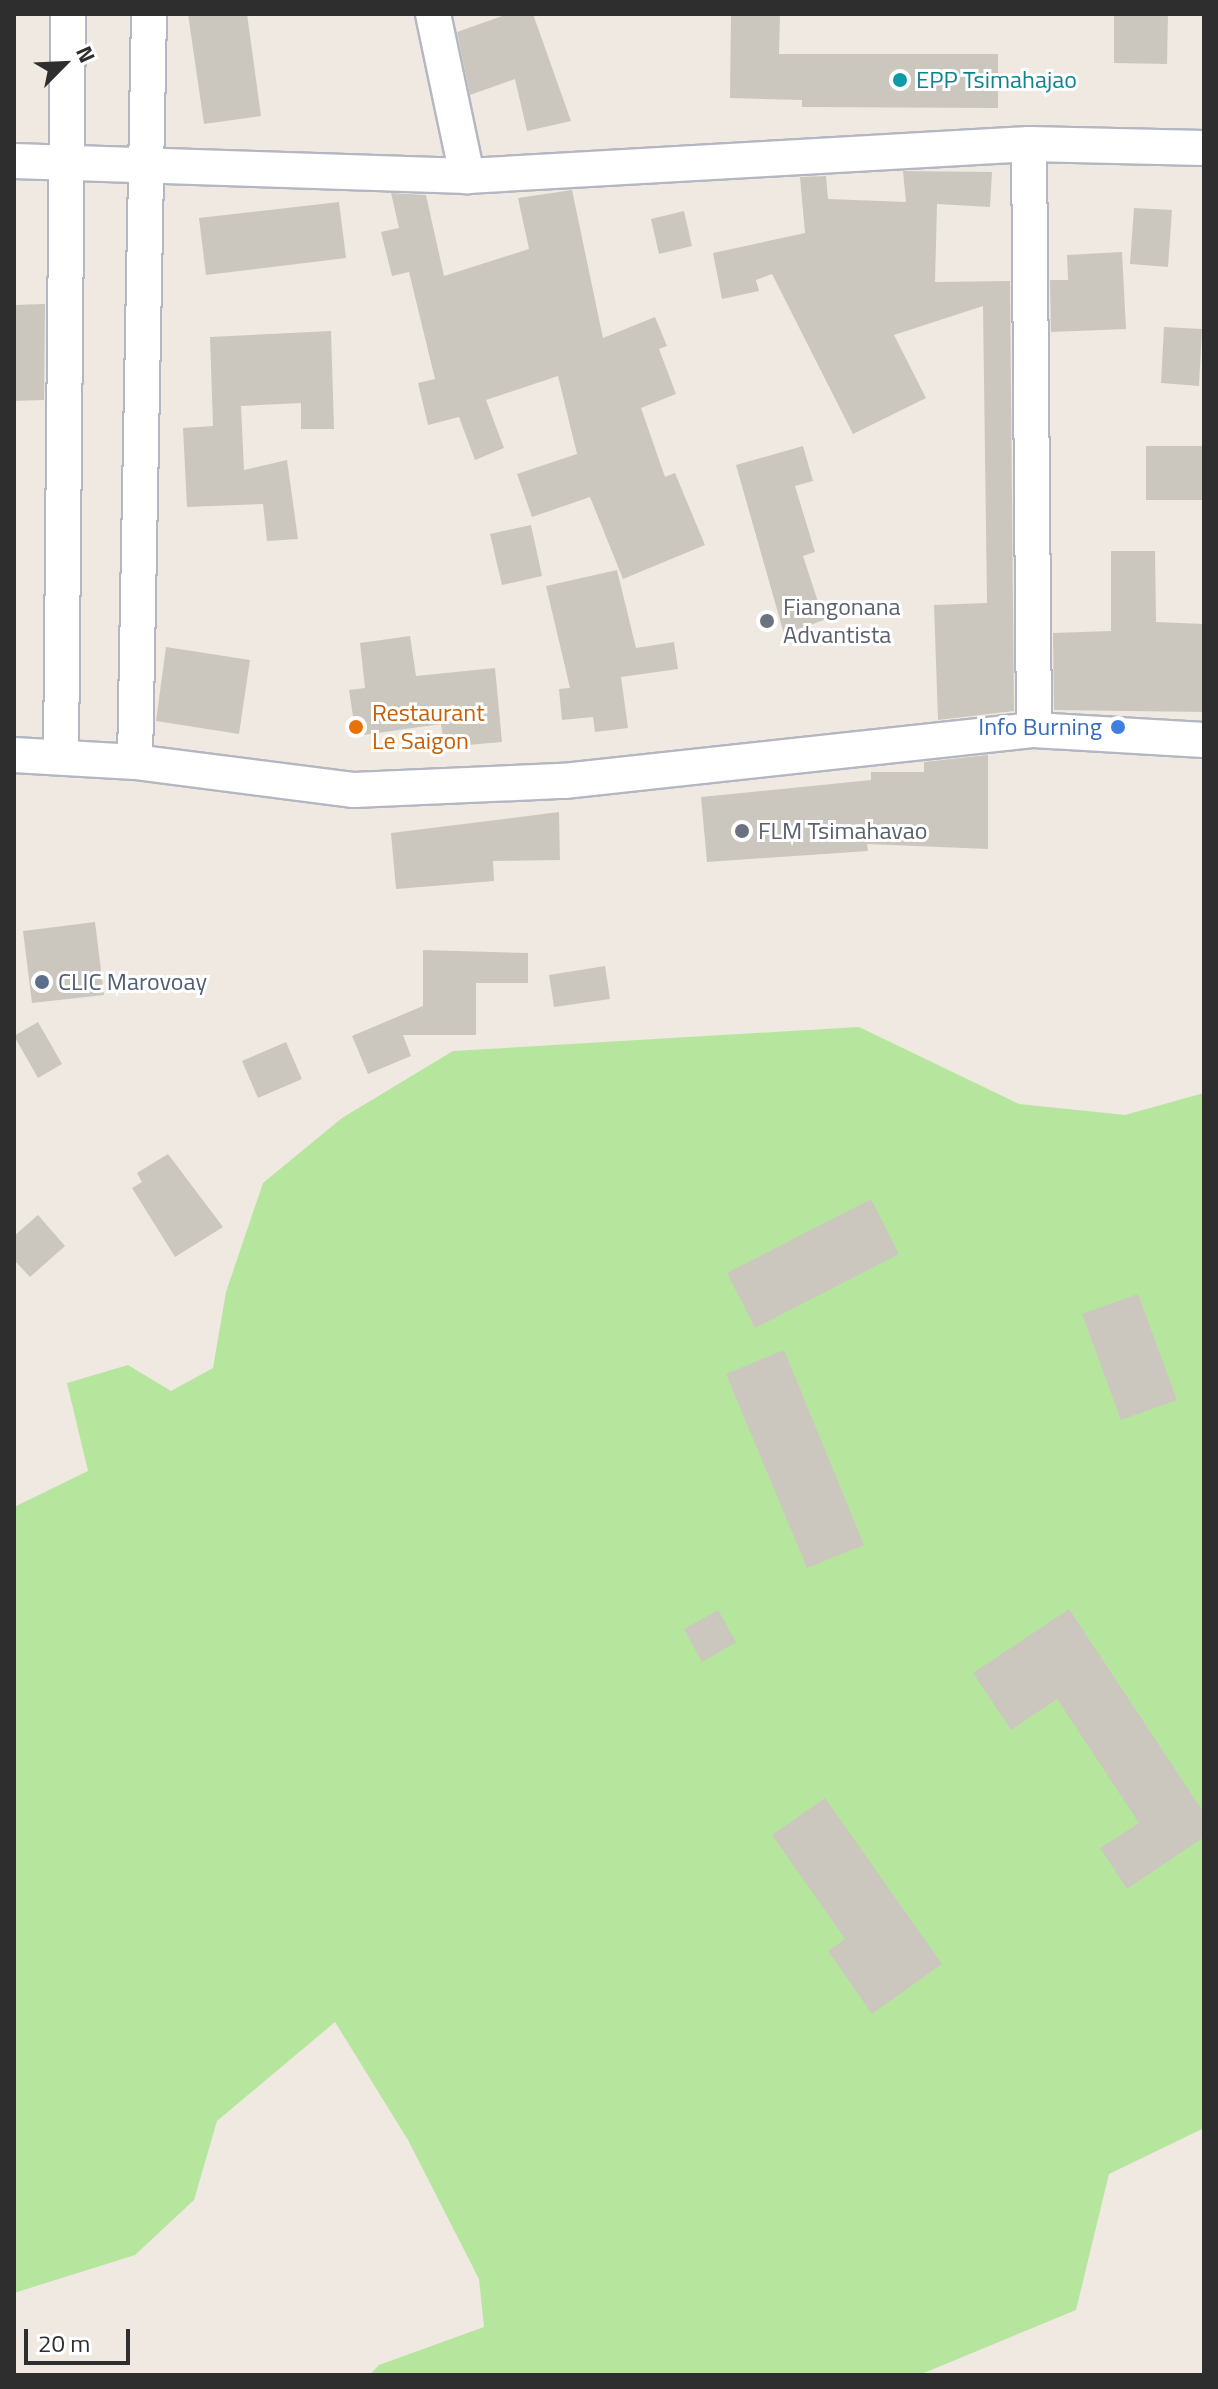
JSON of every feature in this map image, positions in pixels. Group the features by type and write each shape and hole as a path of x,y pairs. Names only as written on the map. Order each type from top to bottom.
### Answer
{"street":[{"path":"61,757 68,14"},
{"path":"135,762 149,14"},
{"path":"433,14 467,176"},
{"path":"14,161 467,176 1029,144 1204,148"},
{"path":"1029,144 1034,730"},
{"path":"14,755 135,762 354,790 564,781 1034,730 1204,740"}],"green space":[{"path":"859,1027 1019,1104 1125,1115 1204,1093 1204,2128 1109,2174 1076,2310 919,2375 369,2375 379,2365 484,2327 479,2279 408,2140 335,2022 217,2121 194,2200 135,2255 14,2293 14,1507 88,1471 67,1383 128,1365 171,1391 213,1368 226,1292 263,1183 342,1118 453,1051"}],"building":[{"path":"188,14 247,14 261,116 204,124"},
{"path":"508,14 533,14 571,121 527,131 515,79 470,95 457,32"},
{"name":"EPP Tsimahajao","path":"731,14 780,14 779,54 998,54 998,108 802,107 802,100 730,98"},
{"name":"EPP Tsimahajao","path":"1114,14 1168,14 1167,64 1114,63"},
{"path":"903,171 992,172 990,207 937,204 935,282 1010,281 1014,711 938,720 934,605 987,603 983,306 894,335 926,398 853,434 772,274 756,280 759,291 722,299 713,253 805,233 800,177 826,176 828,199 906,202"},
{"path":"572,190 603,338 655,317 667,346 659,349 676,394 641,408 665,477 675,473 705,545 623,579 590,497 532,517 517,474 577,454 558,376 486,400 504,448 475,460 459,417 428,425 418,383 435,379 409,272 392,276 381,232 399,228 391,193 426,195 444,276 529,249 518,198"},
{"path":"339,202 346,258 206,275 199,218"},
{"path":"1134,208 1172,210 1168,267 1130,264"},
{"path":"684,211 692,246 659,254 651,219"},
{"path":"1122,252 1126,329 1051,332 1050,280 1068,280 1067,255"},
{"path":"45,304 44,400 14,401 14,305"},
{"path":"1164,327 1202,329 1199,386 1161,383"},
{"path":"331,331 334,429 301,429 301,403 241,406 244,470 287,460 298,539 267,541 263,504 187,507 183,428 213,426 210,337"},
{"path":"803,446 813,481 795,486 815,552 803,556 824,620 784,634 736,465"},
{"path":"1146,446 1204,446 1204,500 1146,500"},
{"path":"531,525 542,576 502,585 490,534"},
{"path":"1111,551 1155,551 1156,622 1204,624 1204,712 1054,710 1053,633 1111,631"},
{"path":"617,570 636,648 674,642 678,669 621,677 628,728 595,732 593,717 562,720 559,689 570,688 546,586"},
{"path":"410,636 416,676 495,668 502,742 444,747 441,724 356,736 349,690 365,688 360,643"},
{"path":"166,647 250,660 239,734 156,721"},
{"path":"988,755 988,849 867,844 868,851 707,862 701,797 871,780 871,772 924,772 924,762"},
{"path":"559,812 560,860 493,861 494,881 396,889 391,833"},
{"path":"95,922 104,995 32,1003 23,931"},
{"path":"423,950 528,953 528,983 476,983 476,1035 403,1035 411,1056 368,1074 352,1036 423,1006"},
{"path":"605,966 610,999 554,1007 549,975"},
{"path":"38,1022 62,1064 38,1078 14,1036"},
{"path":"286,1042 302,1079 258,1098 242,1061"},
{"path":"168,1154 223,1227 175,1257 132,1188 142,1182 137,1173"},
{"path":"871,1199 899,1254 755,1328 727,1273"},
{"path":"38,1215 65,1246 30,1277 14,1260 14,1236"},
{"path":"1138,1294 1177,1400 1121,1420 1082,1314"},
{"path":"784,1350 864,1545 807,1568 726,1374"},
{"path":"1069,1609 1204,1813 1204,1837 1127,1889 1100,1848 1139,1823 1057,1699 1011,1730 973,1673"},
{"path":"718,1610 736,1642 702,1662 684,1629"},
{"path":"825,1798 942,1964 872,2014 828,1951 845,1939 772,1835"}],"place":[{"name":"EPP Tsimahajao","path":"900,80"},
{"name":"Fiangonana Advantista","path":"767,621"},
{"name":"Restaurant Le Saigon","path":"356,727"},
{"name":"Info Burning","path":"1118,727"},
{"name":"FLM Tsimahavao","path":"742,831"},
{"name":"CLIC Marovoay","path":"42,982"}]}
